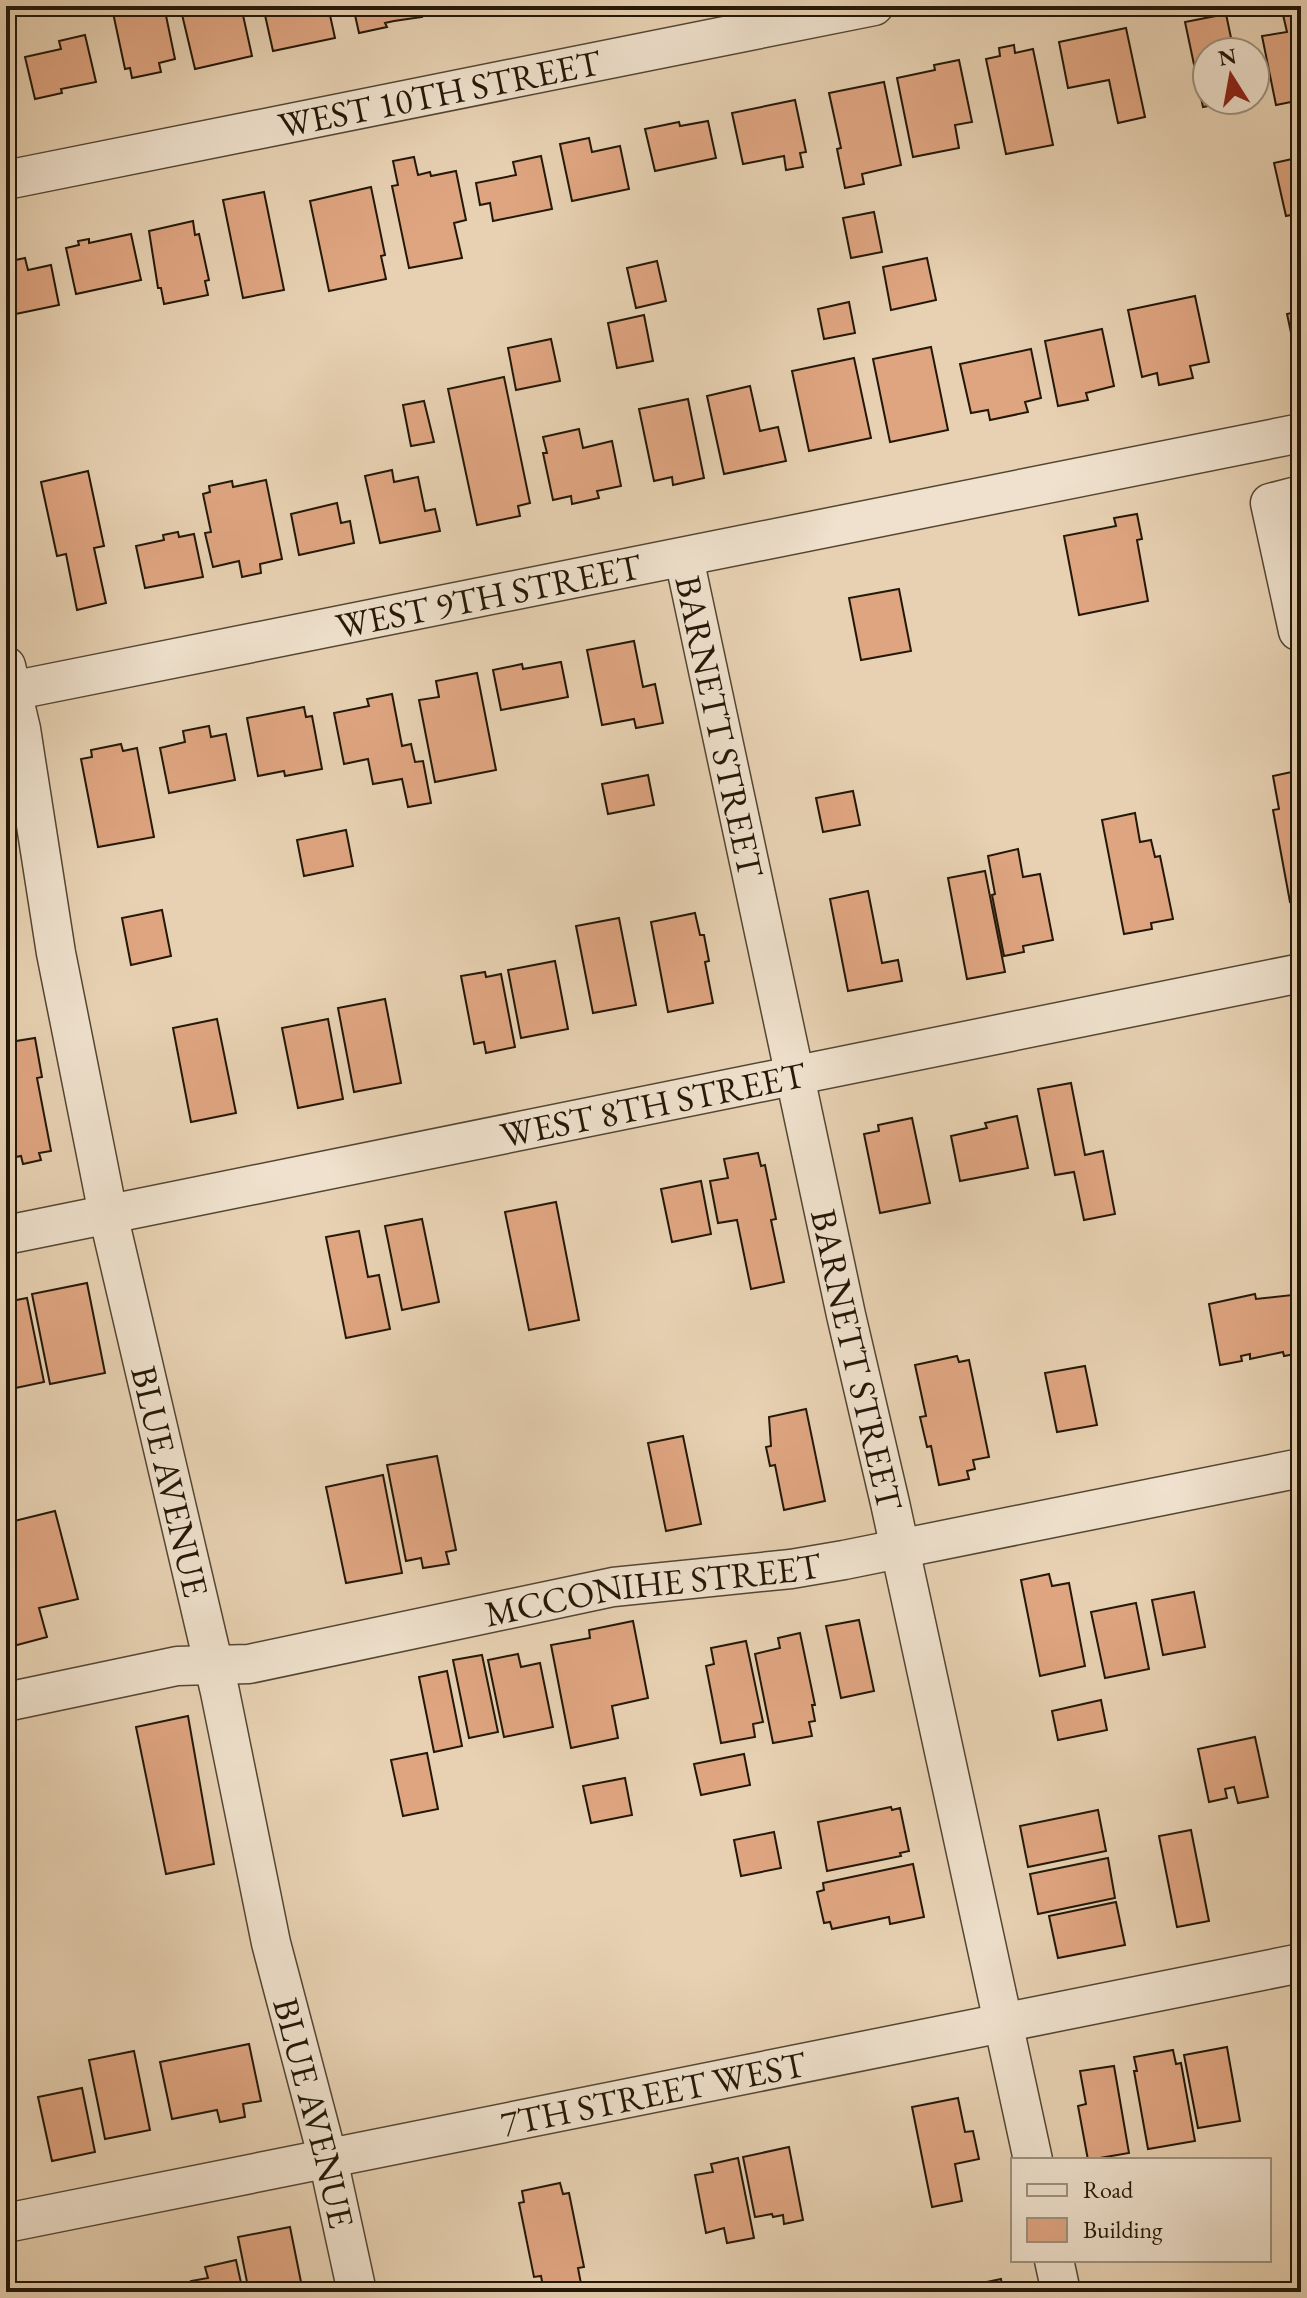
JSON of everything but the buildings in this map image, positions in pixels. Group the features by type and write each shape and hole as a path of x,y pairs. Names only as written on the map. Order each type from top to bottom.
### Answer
{"street":[{"name":"WEST 10TH STREET","path":"6,180 874,6"},
{"name":"WEST 9TH STREET","path":"8,683 684,558 1301,433"},
{"path":"1301,495 1270,503 1298,631 1301,630"},
{"name":"BARNETT STREET","path":"684,558 846,1315 1033,2158"},
{"name":"BLUE AVENUE","path":"8,683 21,729 56,953 108,1214 213,1664 271,1943 328,2159 357,2292"},
{"name":"WEST 8TH STREET","path":"6,1235 1301,973"},
{"name":"MCCONIHE STREET","path":"6,1702 177,1666 249,1664 613,1587 791,1569 1301,1468"},
{"name":"7TH STREET WEST","path":"6,2223 1301,1963"},
{"path":"1054,2262 1061,2292"}]}
